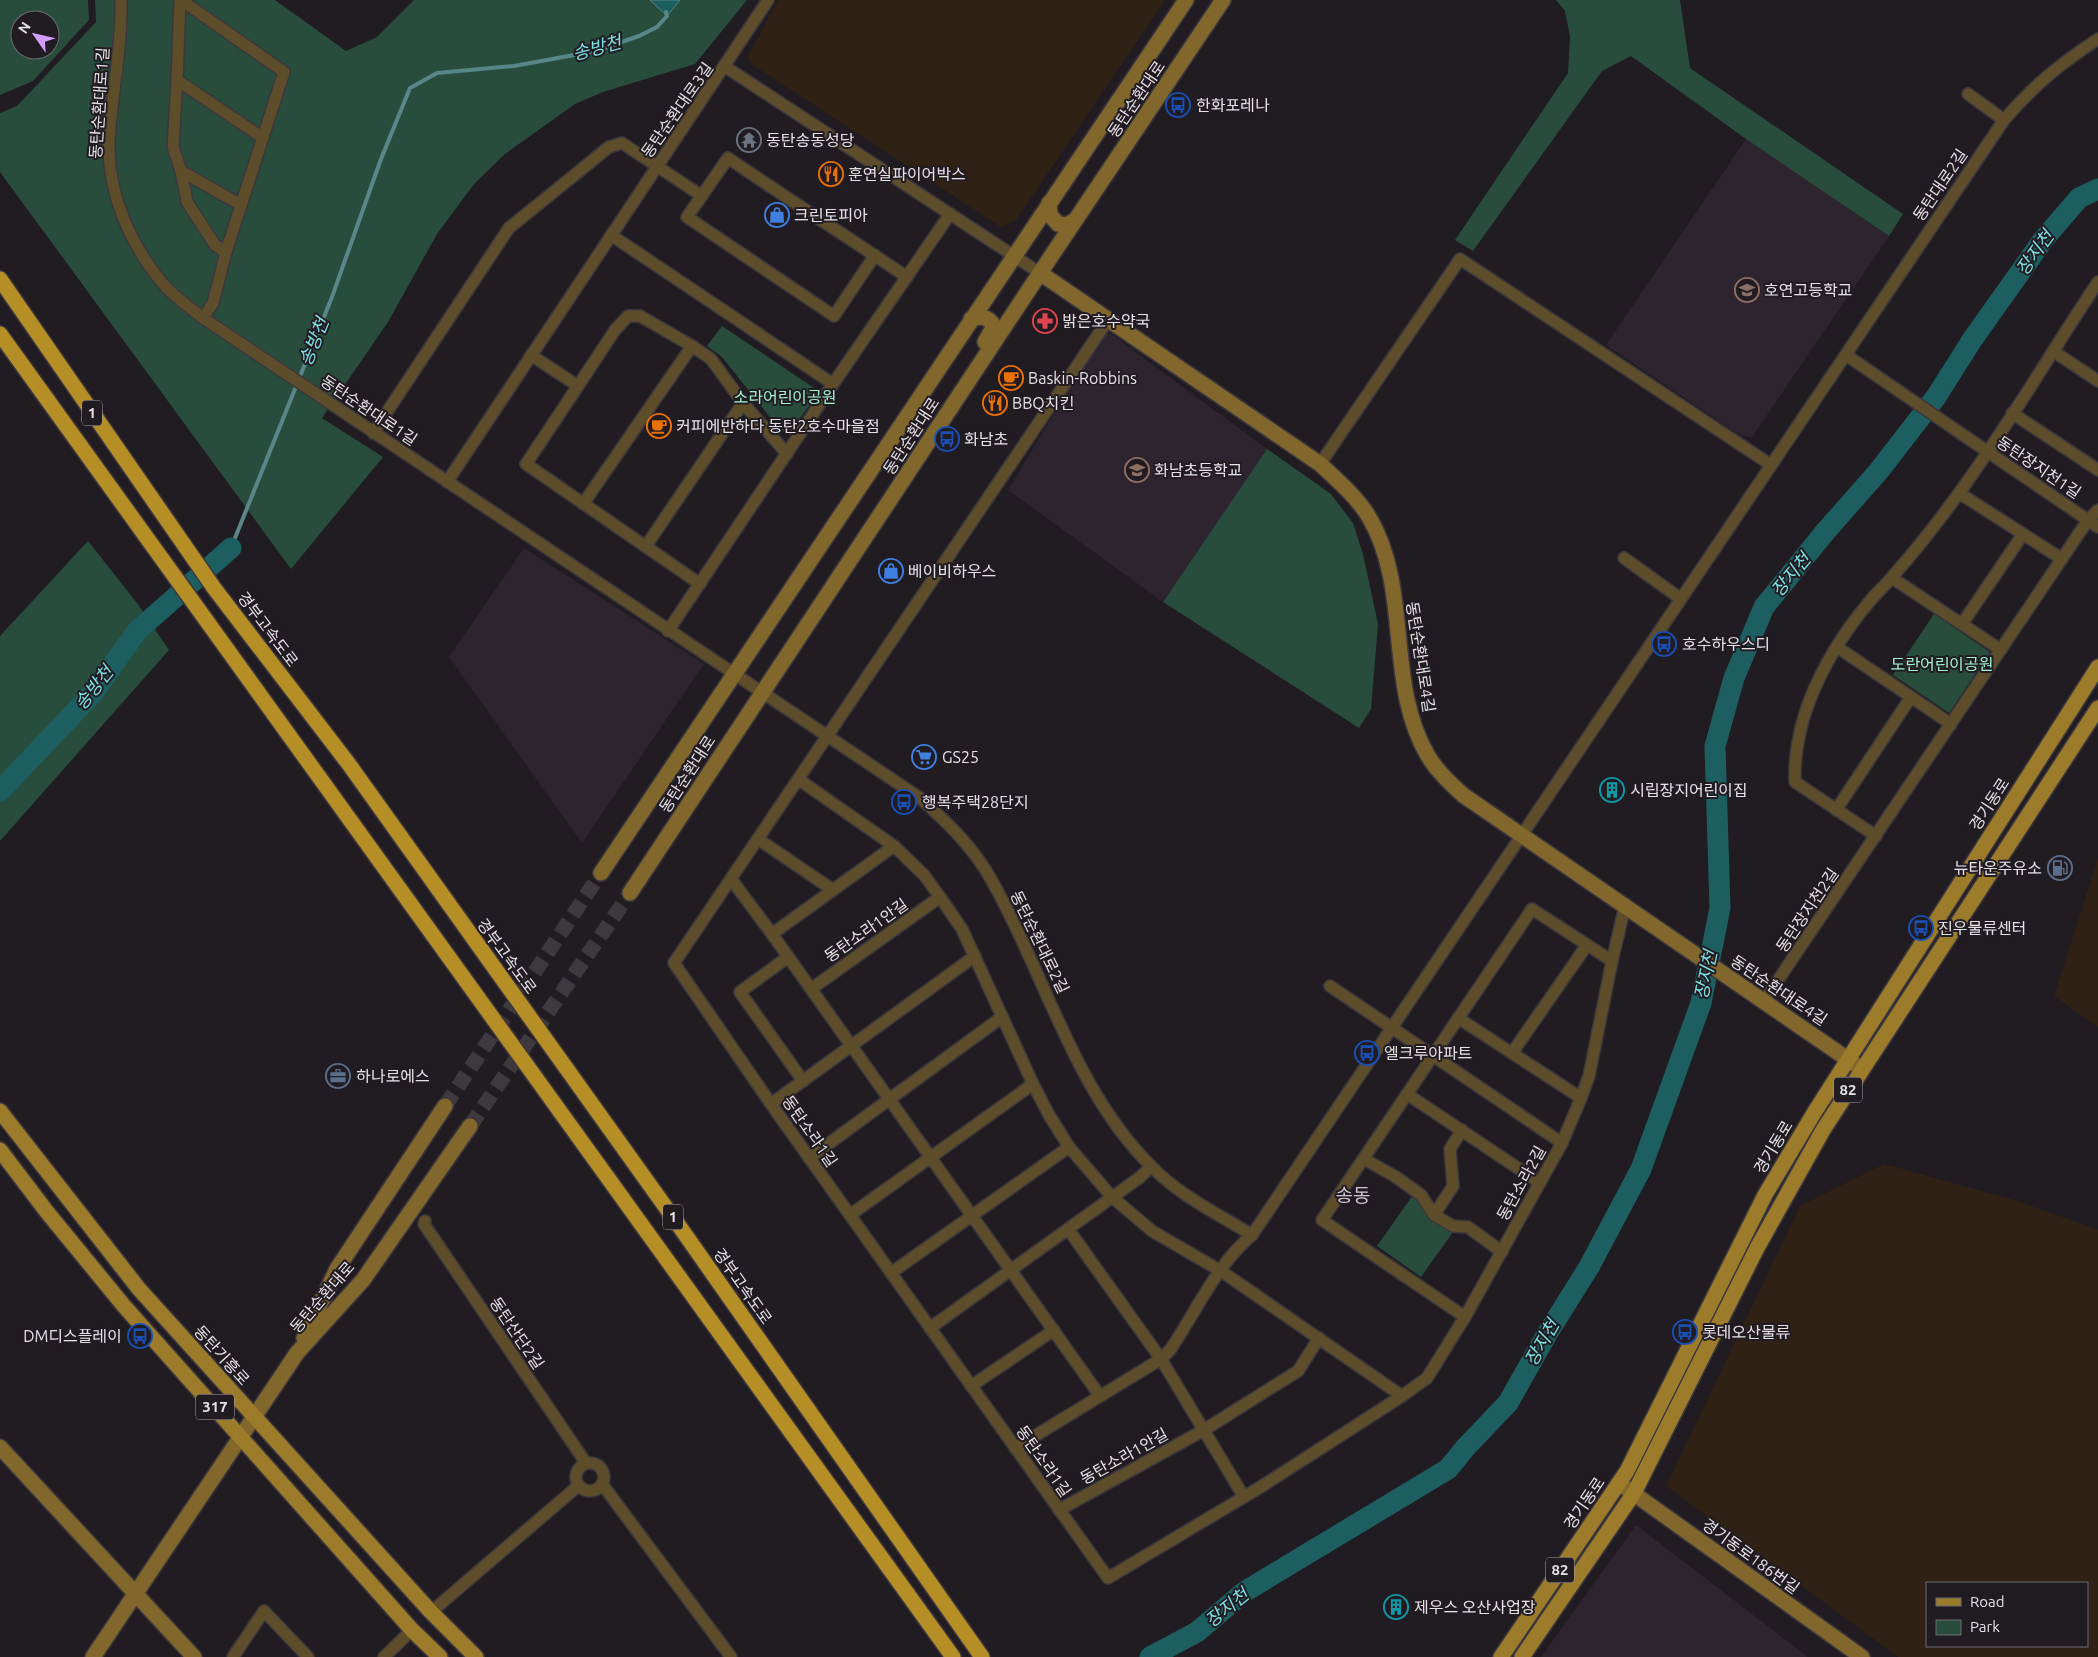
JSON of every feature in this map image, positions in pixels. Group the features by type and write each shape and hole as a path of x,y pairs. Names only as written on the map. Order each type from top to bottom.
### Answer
{"highway":[{"name":"경부고속도로","path":"0,279 214,588 348,763 688,1238 982,1657"},
{"name":"1","path":"0,334 953,1657"}],"main road":[{"name":"동탄순환대로","path":"601,873 1186,0"},
{"name":"동탄순환대로","path":"630,893 1074,221 1223,0"},
{"path":"1049,203 1050,215 1058,224 1066,225 1074,221"},
{"name":"동탄순환대로4길","path":"1040,273 1320,464 1348,491 1368,516 1382,544 1390,574 1406,698 1413,725 1427,755 1441,775 1463,795 1862,1069"},
{"path":"942,420 961,380 994,326 986,318 971,319"},
{"name":"경기동로","path":"1501,1657 1619,1483 1765,1195 1847,1058 2098,667"},
{"name":"82","path":"1522,1657 1634,1493 1757,1248 1823,1130 2098,708"},
{"name":"동탄순환대로","path":"297,1353 337,1269 445,1106"},
{"name":"동탄기흥로","path":"0,1111 139,1289 431,1612 476,1657"},
{"name":"동탄순환대로","path":"297,1353 363,1280 470,1126"},
{"name":"317","path":"0,1150 47,1212 124,1306 412,1630 440,1657"},
{"path":"93,1657 297,1353"},
{"path":"0,1447 194,1657"},
{"name":"경기동로186번길","path":"1619,1483 1862,1657"}],"street":[{"name":"동탄순환대로1길","path":"121,0 109,142 110,164 118,201 132,238 166,288 203,318 762,694"},
{"path":"180,0 284,72 226,252 213,303 203,318"},
{"path":"180,0 173,147 181,171 187,202 216,245 226,252"},
{"path":"724,66 768,0"},
{"name":"동탄대로2길","path":"1252,1235 2004,120 2043,78 2064,61 2098,40"},
{"name":"동탄순환대로3길","path":"447,482 724,66 1040,273"},
{"path":"177,80 263,138"},
{"path":"1968,94 2004,120"},
{"path":"374,433 509,228 609,147 622,143 702,196"},
{"path":"875,255 834,316 687,217 728,158 875,255 907,277"},
{"path":"181,171 241,204"},
{"path":"668,631 833,384 950,214"},
{"path":"611,236 833,384"},
{"path":"1320,464 1460,259 1771,466"},
{"path":"1876,836 1795,782 1794,763 1800,732 1815,686 1837,647 1861,612 1892,578 1959,493 1988,452 2098,282"},
{"path":"700,584 526,464 615,330 628,316 640,316 711,359 743,403 787,454"},
{"name":"동탄소라1길","path":"1108,320 674,964 809,1158 1108,1578 1244,1497 1428,1378 1465,1317"},
{"path":"583,504 692,346"},
{"path":"2053,351 2098,381"},
{"name":"동탄장지천1길","path":"1846,354 2093,524"},
{"path":"531,355 578,386"},
{"path":"646,546 743,403"},
{"path":"2012,413 2098,470"},
{"path":"1959,493 2062,560"},
{"name":"동탄장지천2길","path":"1764,1001 2062,560 2093,524 2098,510"},
{"path":"1962,624 2023,534"},
{"path":"1624,558 1681,599"},
{"path":"1892,578 2001,650"},
{"path":"1837,647 1951,724"},
{"name":"동탄순환대로2길","path":"762,694 920,798 954,829 974,853 992,880 1017,928 1092,1087 1126,1137 1151,1167 1174,1187 1252,1235"},
{"path":"1836,810 1911,697"},
{"path":"798,779 894,846 924,875 962,929 1033,1084 1069,1147 1112,1197 1152,1231 1221,1271 1402,1396"},
{"path":"758,838 833,890"},
{"path":"772,934 894,846"},
{"path":"731,879 890,1099 1100,1396"},
{"name":"동탄소라1안길","path":"811,989 940,897"},
{"name":"동탄소라2길","path":"1465,1317 1562,1143 1581,1098 1589,1076 1625,906"},
{"path":"1465,1317 1322,1220 1532,910 1612,961"},
{"path":"1512,1053 1587,945"},
{"path":"771,1104 975,956"},
{"path":"788,957 740,992 803,1081"},
{"path":"1330,986 1562,1143"},
{"path":"809,1158 1002,1016"},
{"path":"1458,1018 1581,1098"},
{"path":"850,1215 1033,1084"},
{"path":"1407,1094 1540,1183"},
{"path":"1434,1215 1453,1186 1450,1149 1462,1130"},
{"path":"891,1273 1069,1147"},
{"path":"1364,1159 1420,1195 1434,1215 1452,1226 1468,1227 1502,1252"},
{"path":"930,1328 1151,1167"},
{"name":"동탄산단2길","path":"425,1221 424,1224 586,1463"},
{"path":"1068,1229 1161,1359 1244,1497"},
{"path":"1015,1448 1161,1359 1172,1346 1238,1247 1252,1235"},
{"path":"971,1386 1054,1330"},
{"name":"동탄소라1안길","path":"1059,1510 1204,1430 1298,1371 1319,1338"},
{"path":"593,1462 601,1468 604,1477 602,1484 592,1491 582,1489 576,1481 576,1471 586,1463 593,1462"},
{"path":"602,1484 732,1657"},
{"path":"431,1612 578,1486"},
{"path":"233,1657 264,1611 308,1657"},
{"path":"384,1657 412,1630"}],"shaded area":[{"path":"778,0 1165,0 1016,220 1001,227 753,65 747,58"},
{"name":"호연고등학교","path":"1746,139 1889,236 1752,437 1741,436 1606,345"},
{"name":"화남초등학교","path":"1110,333 1267,449 1163,602 1008,490 1101,336"},
{"path":"524,548 704,664 582,843 449,657"},
{"path":"2098,858 2098,1027 2054,996"},
{"path":"1884,1164 2018,1201 2098,1230 2098,1657 1898,1657 1666,1486 1800,1206"},
{"path":"1636,1525 1808,1657 1541,1657"}],"green space":[{"path":"0,0 88,0 89,20 60,52 60,10 10,10 10,60 52,60 33,81 0,95"},
{"path":"95,0 275,0 346,51 377,37 414,0 747,0 695,64 603,92 575,104 505,154 474,184 437,234 388,322 322,418 383,457 291,569 0,172 0,113 17,106 96,22"},
{"path":"1556,0 1680,0 1690,68 1903,214 1889,236 1746,139 1631,56 1602,71 1473,251 1455,240 1568,73 1570,37 1565,11"},
{"name":"소라어린이공원","path":"722,326 814,388 815,398 789,433 781,431 722,357 707,346"},
{"path":"1267,449 1331,494 1353,523 1363,554 1378,624 1371,709 1359,728 1163,602"},
{"path":"88,541 137,603 169,650 0,841 0,636"},
{"name":"도란어린이공원","path":"1934,614 1990,652 1949,713 1893,675"},
{"path":"1413,1195 1427,1214 1453,1232 1421,1277 1377,1246"}],"water":[{"path":"650,0 680,0 667,16"}],"waterway":[{"name":"송방천","path":"231,548 332,297 381,159 410,88 437,73 514,66 596,51 639,36 657,27 667,16 666,12"},
{"name":"장지천","path":"1150,1657 1197,1632 1244,1592 1448,1469 1508,1403 1547,1334 1589,1267 1641,1169 1701,1003 1720,908 1715,746 1734,678 1764,607 1825,532 1878,472 1936,397 1972,340 2043,240 2079,198 2098,189"},
{"name":"송방천","path":"0,791 93,693 137,631 231,548"}],"tunnel":[{"path":"445,1106 601,873"},
{"path":"470,1126 630,893"}],"place":[{"name":"한화포레나","path":"1178,105"},
{"name":"동탄송동성당","path":"749,140"},
{"name":"훈연실파이어박스","path":"831,174"},
{"name":"크린토피아","path":"777,215"},
{"name":"호연고등학교","path":"1747,290"},
{"name":"밝은호수약국","path":"1045,321"},
{"name":"Baskin-Robbins","path":"1011,378"},
{"name":"BBQ치킨","path":"995,403"},
{"name":"커피에반하다 동탄2호수마을점","path":"659,426"},
{"name":"화남초","path":"947,439"},
{"name":"화남초등학교","path":"1137,470"},
{"name":"베이비하우스","path":"891,571"},
{"name":"호수하우스디","path":"1664,644"},
{"name":"GS25","path":"924,757"},
{"name":"시립장지어린이집","path":"1612,790"},
{"name":"행복주택28단지","path":"904,802"},
{"name":"뉴타운주유소","path":"2060,868"},
{"name":"진우물류센터","path":"1921,928"},
{"name":"엘크루아파트","path":"1367,1053"},
{"name":"하나로에스","path":"338,1076"},
{"name":"롯데오산물류","path":"1685,1332"},
{"name":"DM디스플레이","path":"140,1336"},
{"name":"제우스 오산사업장","path":"1396,1607"}],"district":[{"name":"송동","path":"1353,1195"}]}
